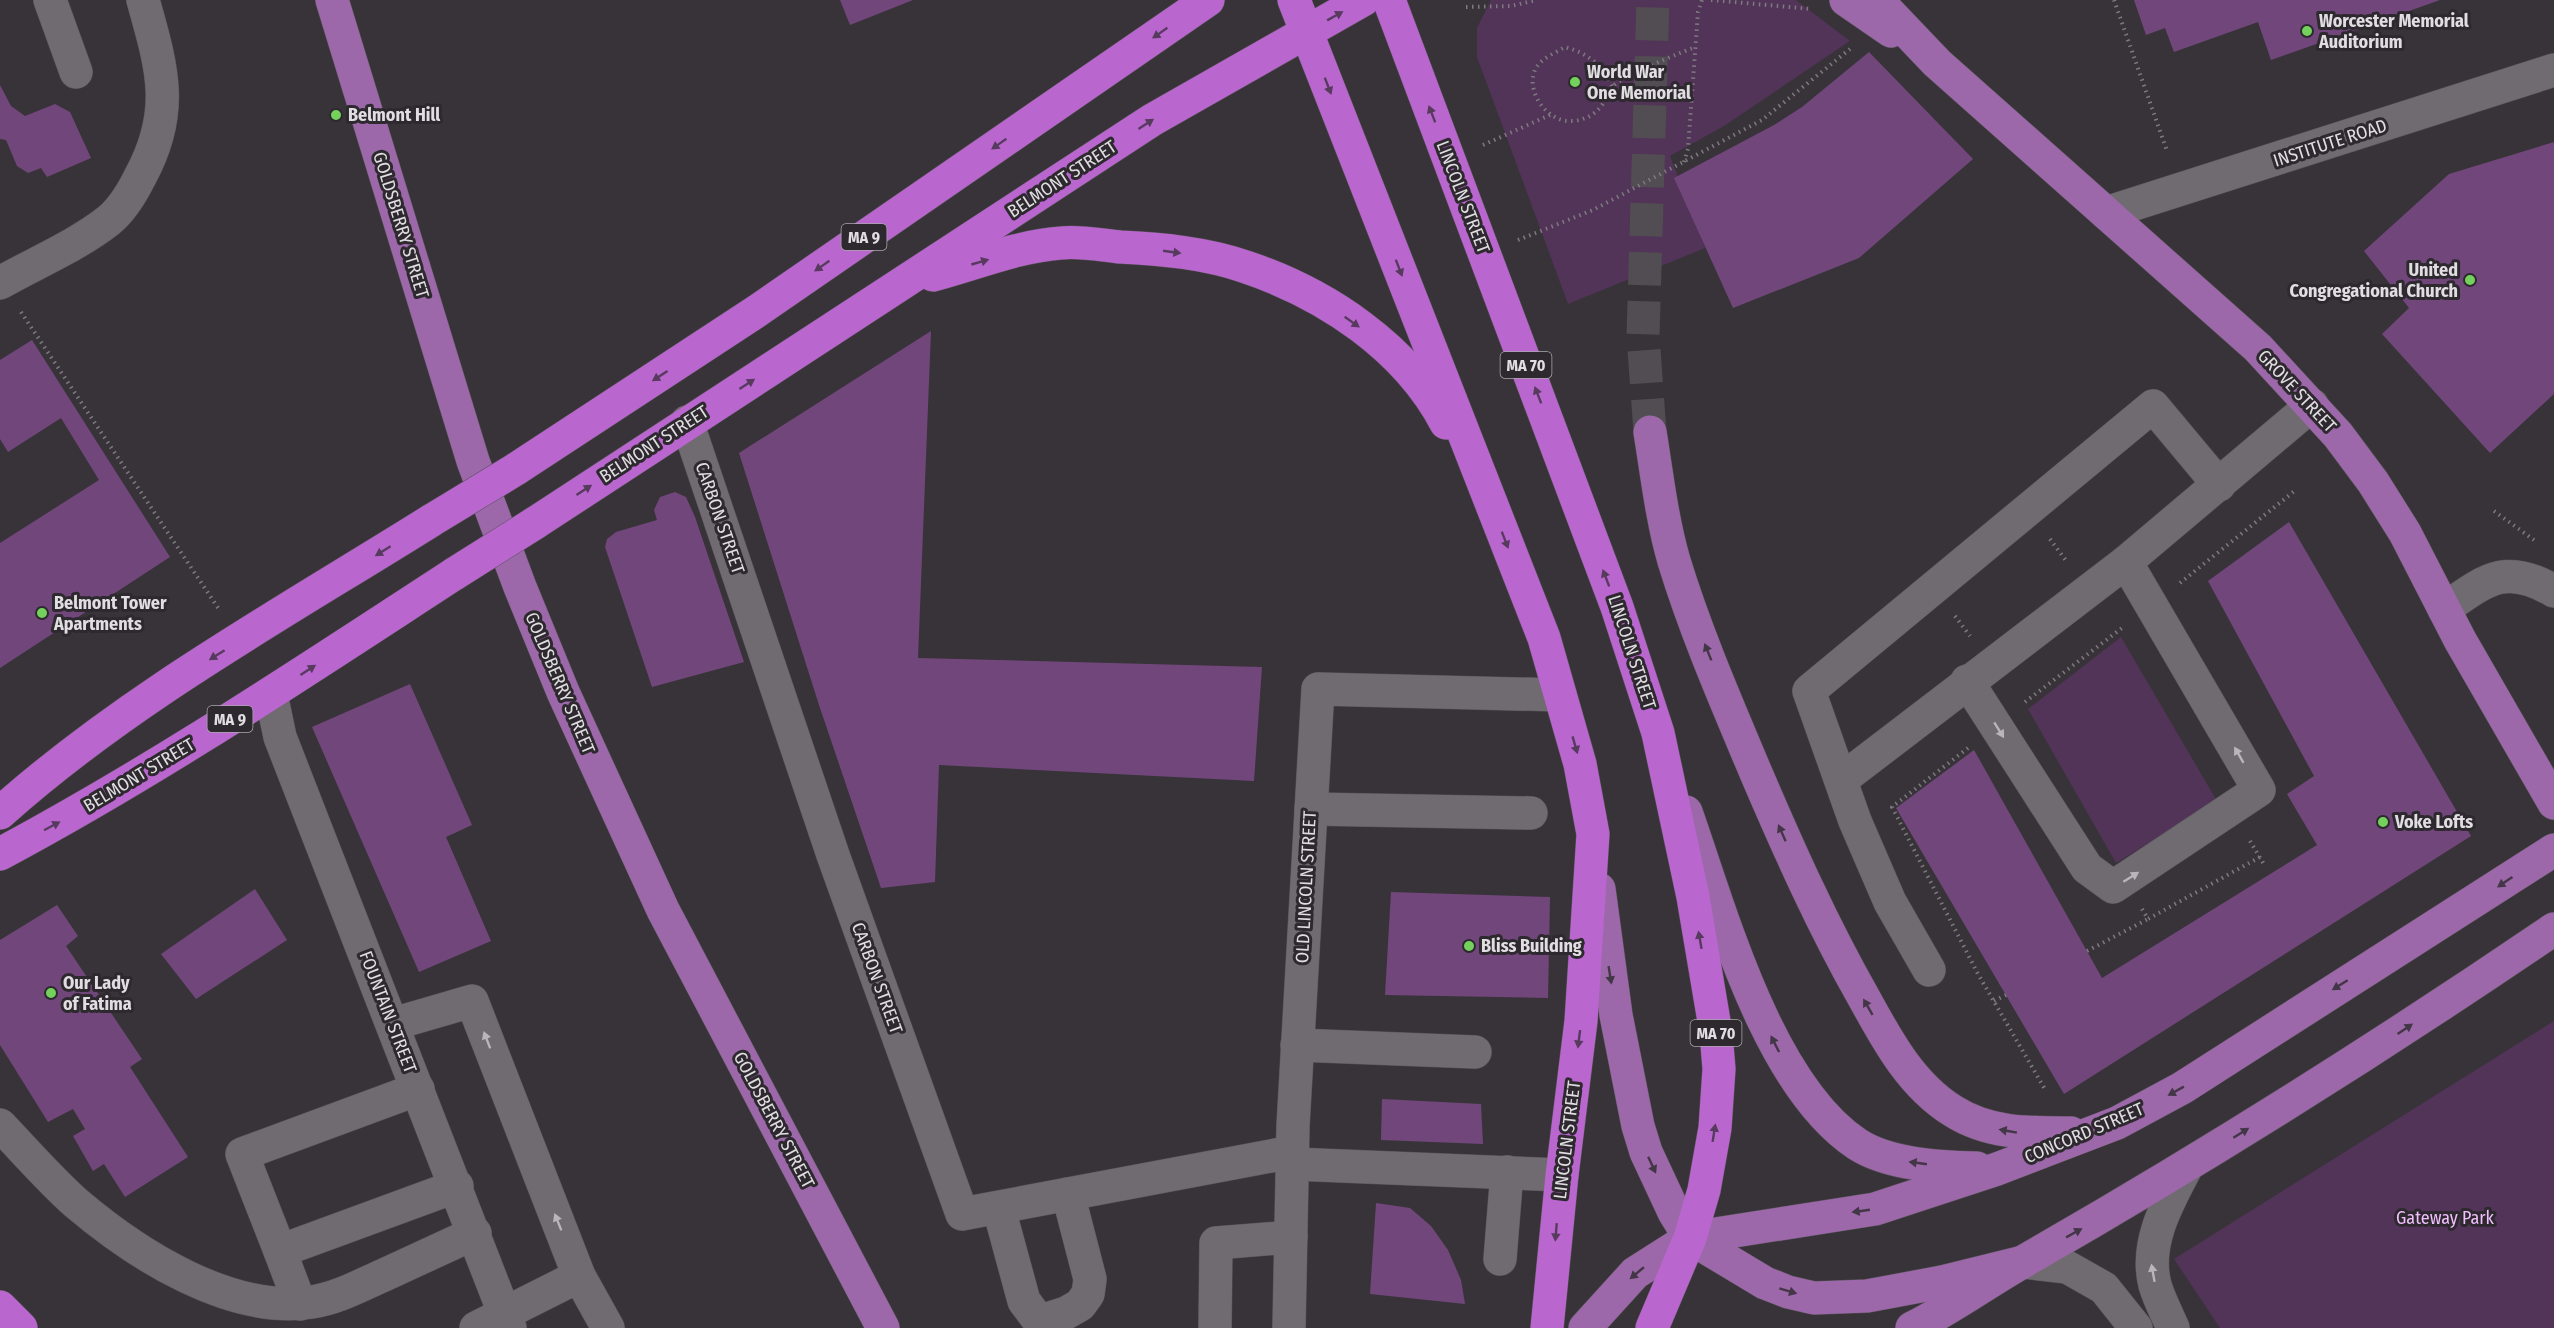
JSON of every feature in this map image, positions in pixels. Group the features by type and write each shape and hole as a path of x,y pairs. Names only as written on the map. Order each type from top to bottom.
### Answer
{"highway":[{"name":"MA 9","path":"3,809 38,779 167,686 516,469 757,311 1208,0"},
{"name":"LINCOLN STREET","path":"1294,0 1544,638 1580,764 1593,834 1581,1021 1562,1175 1547,1328"},
{"name":"MA 9","path":"1306,32 1363,0"},
{"name":"LINCOLN STREET","path":"1389,0 1617,607 1658,733 1693,897 1716,1033 1719,1069 1715,1128 1704,1190 1690,1238 1652,1328"},
{"name":"BELMONT STREET","path":"0,854 62,820 271,694 1152,120 1306,32"},
{"path":"904,283 1020,250 1062,243 1157,250 1211,257 1246,267 1321,300 1394,353 1438,407 1484,486"},
{"path":"0,1307 21,1328"}],"main road":[{"name":"GOLDSBERRY STREET","path":"332,0 473,461 495,524 550,662 663,910 883,1328"},
{"name":"GROVE STREET","path":"1846,0 1937,63"},
{"name":"GROVE STREET","path":"1877,0 1937,63 2258,348 2312,405 2373,482 2404,533 2444,609 2554,803"},
{"path":"1650,432 1674,560 1697,625 1781,830 1833,942 1889,1043 1912,1074 1936,1098 1977,1125 2017,1132 2088,1133"},
{"path":"1658,733 1756,1004 1787,1066 1807,1096 1821,1114 1858,1145 1903,1161 1948,1167 1997,1169"},
{"path":"1593,834 1604,936 1638,1126 1646,1152 1674,1212 1690,1238 1765,1283 1788,1292 1814,1298 1867,1296 1942,1282 2023,1262"},
{"name":"CONCORD STREET","path":"1586,1328 1635,1273 1690,1238 1875,1209 1997,1169 2117,1123 2182,1088 2554,850"},
{"path":"1912,1328 1948,1310 2023,1262 2187,1166 2351,1065 2554,929"}],"street":[{"path":"50,0 76,72"},
{"path":"1,282 91,234 111,219 134,189 143,172 156,144 163,114 158,54 143,0"},
{"name":"INSTITUTE ROAD","path":"2106,213 2554,70"},
{"path":"1841,780 1967,681 2126,562 2312,405"},
{"path":"1929,970 1890,902 1841,780 1809,691 2153,406 2219,484"},
{"name":"CARBON STREET","path":"687,422 829,844 962,1214 999,1209 1068,1194 1293,1158 1562,1175"},
{"path":"1967,681 2086,868 2113,887 2259,790 2126,562"},
{"path":"2444,609 2499,576 2532,578 2554,591"},
{"name":"OLD LINCOLN STREET","path":"1289,1328 1297,1045 1318,689 1560,695"},
{"name":"FOUNTAIN STREET","path":"271,694 280,737 475,1233 497,1323"},
{"path":"1311,809 1531,813"},
{"path":"393,1024 472,1001 579,1276 608,1328"},
{"path":"1297,1045 1475,1052"},
{"path":"300,1304 242,1155 418,1089"},
{"path":"0,1125 75,1202 100,1222 177,1273 202,1285 244,1298 278,1304 300,1304 346,1292 475,1233"},
{"path":"2173,1328 2155,1286 2151,1263 2163,1213 2187,1166"},
{"path":"1500,1258 1507,1172"},
{"path":"280,1251 457,1186"},
{"path":"999,1209 1024,1301 1036,1317 1047,1319 1080,1305 1088,1294 1090,1279 1068,1194"},
{"path":"1215,1328 1216,1243 1291,1237"},
{"path":"2023,1262 2067,1267 2104,1288 2136,1328"},
{"path":"497,1323 579,1276"}],"path":[{"path":"1466,8 1511,6 1537,0"},
{"path":"1684,162 1688,149 1702,0"},
{"path":"1711,0 1814,9"},
{"path":"2114,0 2167,151"},
{"path":"1484,252 1547,231 1593,210 1762,120 1854,46"},
{"path":"1612,86 1603,68 1585,53 1565,47 1547,57 1535,69 1533,84 1538,102 1550,115 1567,122 1595,114 1612,86 1696,47"},
{"path":"1449,159 1550,115"},
{"path":"1,282 241,641"},
{"path":"2177,585 2298,489"},
{"path":"2494,511 2537,542"},
{"path":"2058,550 2069,565"},
{"path":"1961,624 1972,639"},
{"path":"1892,807 1994,1001 2046,1091"},
{"path":"2087,951 2148,919"},
{"path":"1994,1001 2006,995"}],"green space":[{"path":"1491,0 1796,0 1850,41 1724,126 1670,156 1705,248 1568,304 1477,57 1477,28"},
{"path":"2121,637 2217,801 2116,863 2028,709"},
{"name":"Gateway Park","path":"2554,1021 2554,1328 2220,1328 2174,1259"}],"building":[{"path":"840,0 913,0 850,25"},
{"name":"Worcester Memorial Auditorium","path":"2134,0 2440,0 2271,60 2258,22 2174,52 2165,28 2146,35"},
{"path":"1869,52 1973,159 1859,258 1733,308 1674,178 1774,125 1802,107"},
{"path":"0,85 11,106 25,116 55,104 70,112 91,158 47,177 41,168 28,173 17,166 6,140 0,139"},
{"name":"United Congregational Church","path":"2554,142 2554,394 2490,453 2382,334 2409,308 2364,251 2449,174"},
{"path":"931,331 918,658 1262,667 1254,781 939,765 935,882 881,888 819,705 739,453"},
{"name":"Belmont Tower Apartments","path":"32,340 170,557 0,668 0,543 99,480 61,418 8,452 0,439 0,360"},
{"path":"675,492 686,497 695,517 744,662 652,687 605,547 607,539 616,532 657,520 654,510 660,497"},
{"name":"Voke Lofts","path":"2289,522 2471,836 2064,1094 1896,808 1974,750 2102,978 2317,845 2287,794 2314,776 2208,581"},
{"path":"410,684 472,825 446,837 491,941 419,972 312,727"},
{"path":"255,889 287,940 196,999 161,954"},
{"name":"Bliss Building","path":"1391,892 1550,897 1548,998 1385,995"},
{"path":"57,905 78,936 66,946 142,1059 130,1067 188,1157 125,1197 104,1164 93,1171 73,1136 85,1129 73,1109 48,1122 0,1045 0,940"},
{"path":"1382,1099 1481,1104 1483,1144 1381,1140"},
{"path":"1376,1203 1410,1208 1431,1226 1448,1250 1461,1280 1465,1304 1370,1294"}],"tunnel":[{"path":"1650,432 1643,336 1653,0"}],"place":[{"name":"Worcester Memorial Auditorium","path":"2307,31"},
{"name":"World War One Memorial","path":"1575,82"},
{"name":"Belmont Hill","path":"336,115"},
{"name":"United Congregational Church","path":"2470,280"},
{"name":"Belmont Tower Apartments","path":"42,613"},
{"name":"Voke Lofts","path":"2383,822"},
{"name":"Bliss Building","path":"1469,946"},
{"name":"Our Lady of Fatima","path":"51,993"}]}
